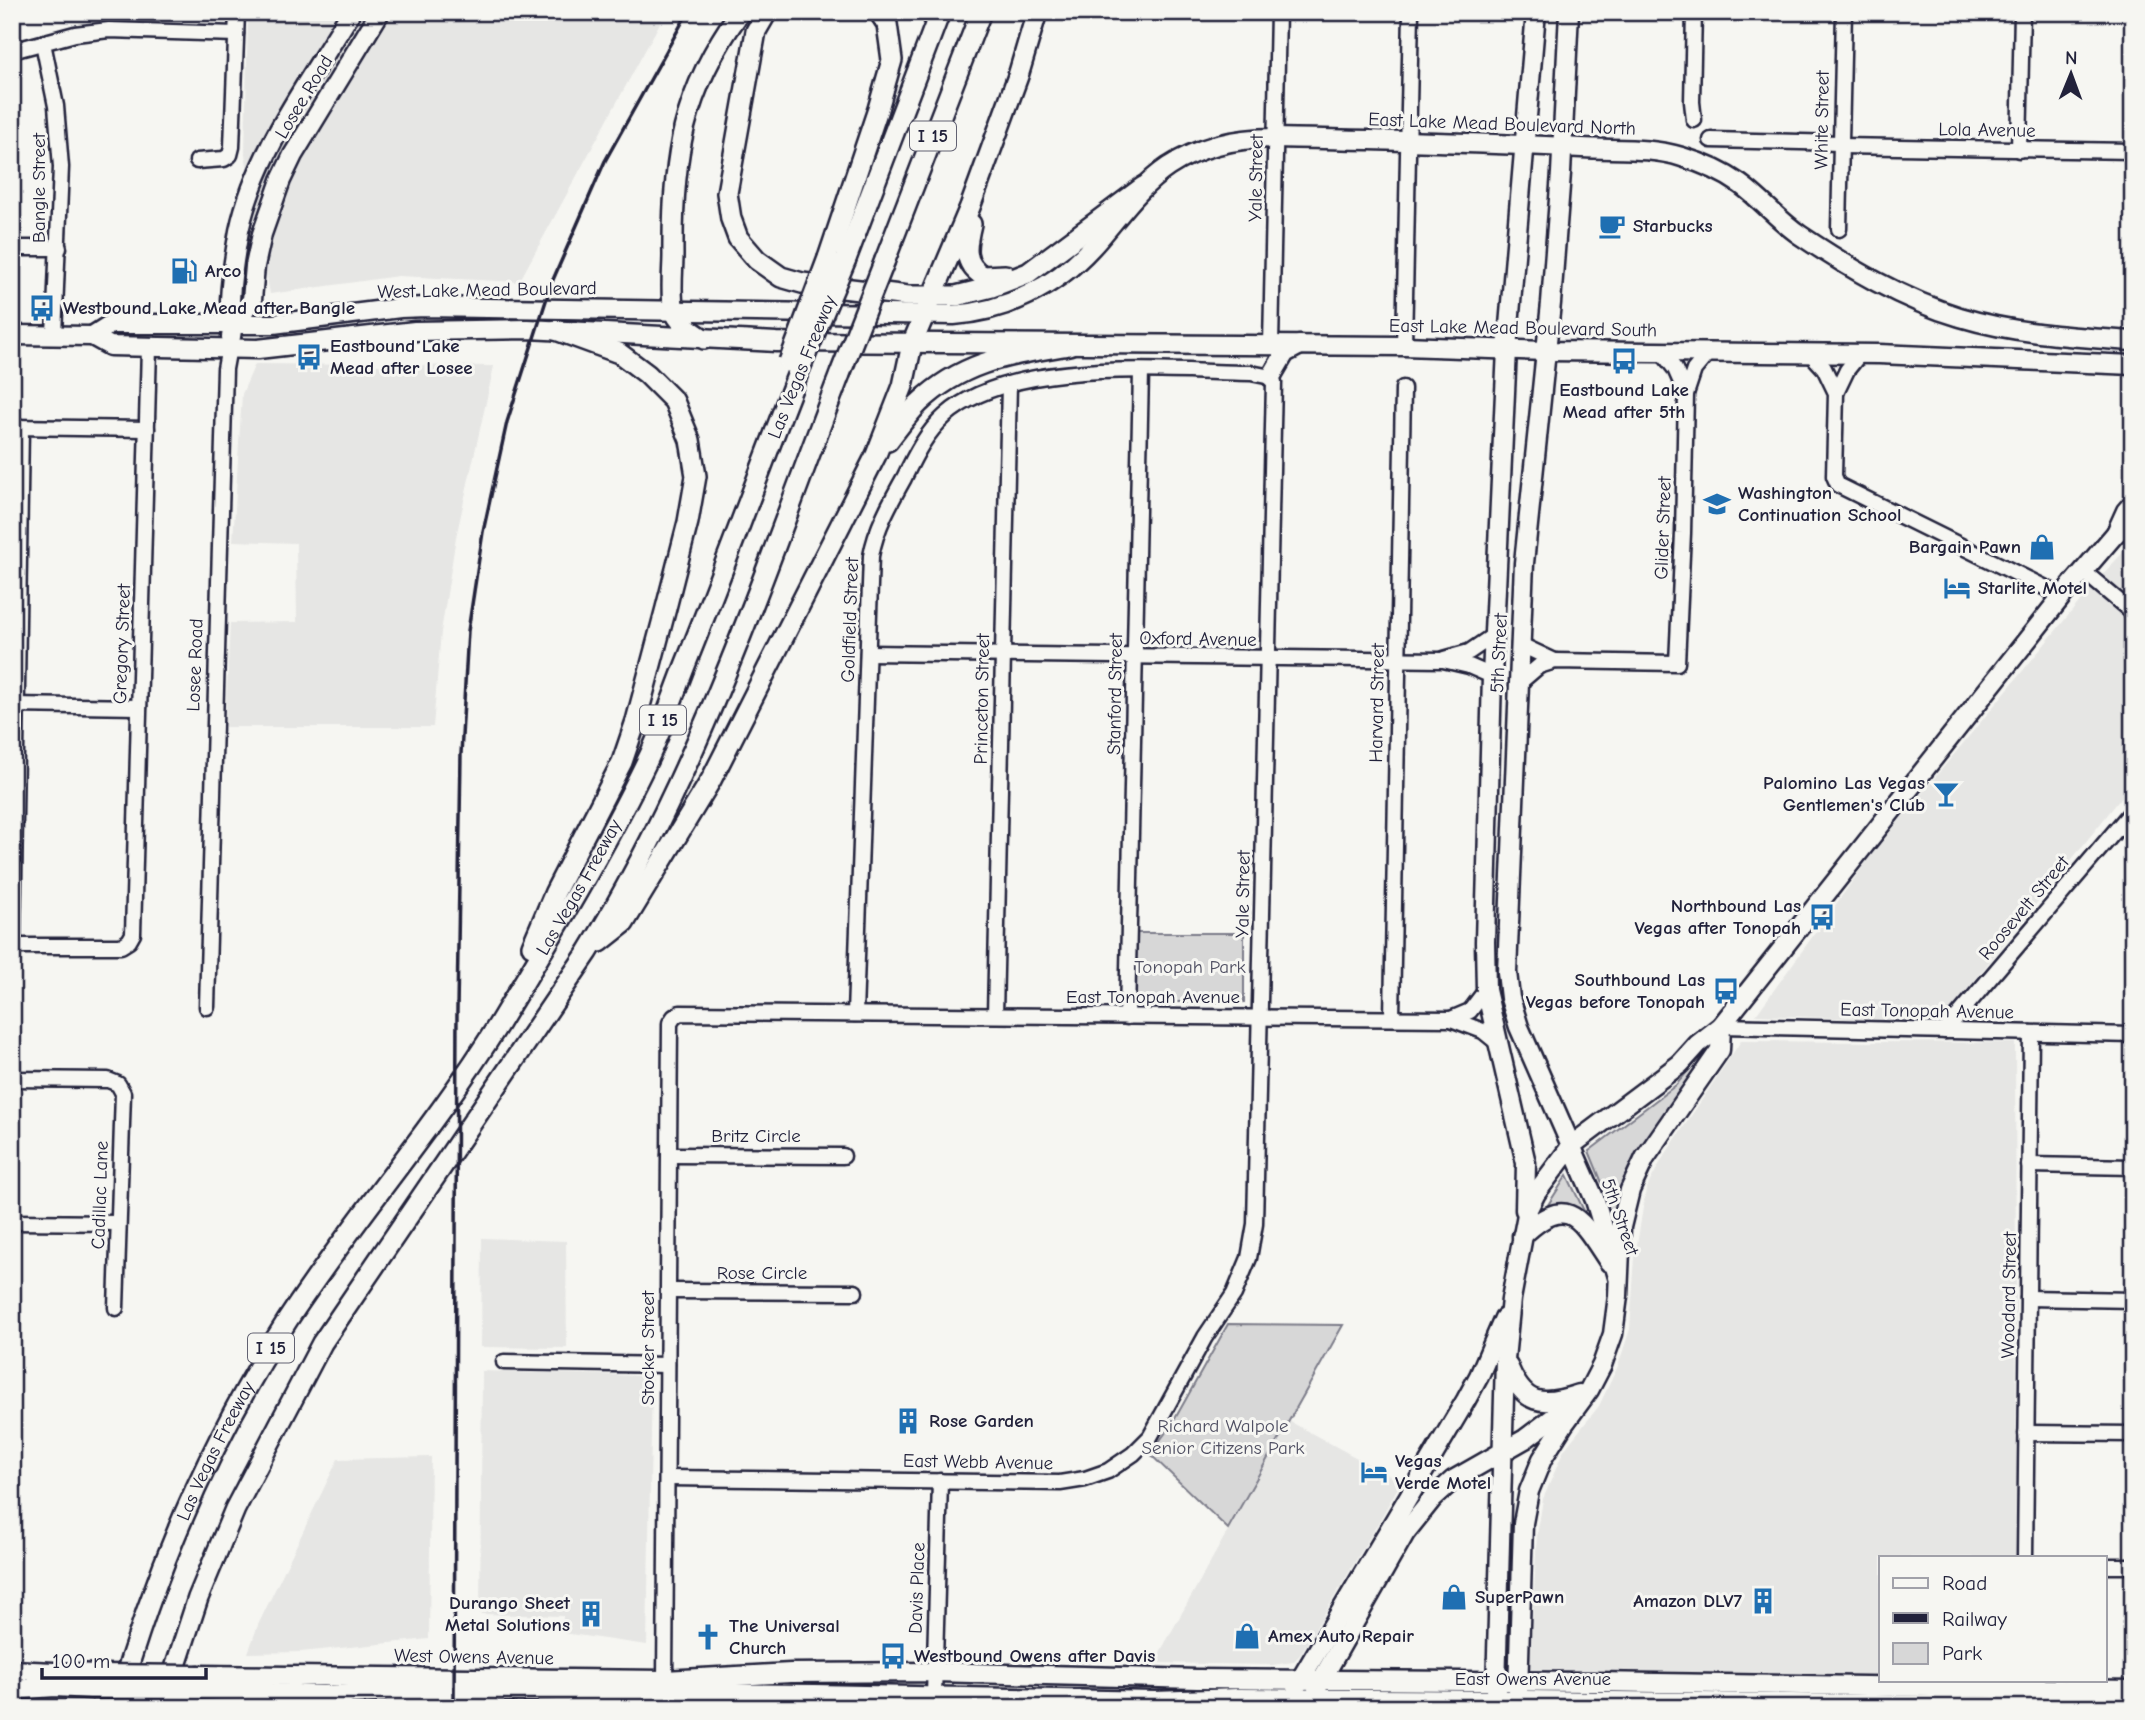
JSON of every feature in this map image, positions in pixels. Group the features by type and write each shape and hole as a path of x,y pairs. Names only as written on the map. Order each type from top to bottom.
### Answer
{"highway":[{"path":"704,339 686,326 674,310 673,207 677,156 696,86 718,42 740,12"},
{"path":"767,12 757,31 727,193 731,219 738,238 757,260 782,277 802,283 908,296 929,305 992,287 1028,273 1143,187"},
{"path":"837,258 892,60 887,24 879,12"},
{"name":"Las Vegas Freeway","path":"116,1708 143,1619 169,1556 195,1494 256,1373 289,1319 496,1027 605,842 648,758 790,394 792,373 837,258 940,12"},
{"name":"Las Vegas Freeway","path":"162,1705 190,1622 235,1509 322,1343 588,952 626,888 680,779 725,673 981,12"},
{"path":"588,952 624,923 711,780 876,455 904,386 912,344 970,207 1037,12"},
{"path":"970,207 967,255 968,262 977,273 990,277 1001,276 1028,268 1048,258"},
{"path":"496,1027 555,892 622,762 636,721 666,608 688,522 696,476 690,440 674,401 647,374 619,353 577,340 556,330"},
{"path":"876,455 917,405 959,372 1000,357 1069,345"}],"main road":[{"name":"Losee Road","path":"229,347 233,325 230,304 237,242 248,201 273,141 351,12"},
{"name":"Losee Road","path":"233,325 251,300 262,234 281,180 293,155 380,12"},
{"name":"5th Street","path":"1522,1236 1526,1163 1486,990 1485,942 1492,676 1507,349 1536,12"},
{"name":"5th Street","path":"1569,12 1563,146 1546,351 1524,563 1507,972 1510,998 1519,1027 1604,1224 1618,1277"},
{"name":"East Lake Mead Boulevard North","path":"845,313 929,305 976,313 1027,296 1045,286 1089,250 1143,187 1168,166 1213,145 1243,138 1524,143 1643,150 1680,156 1710,167 1740,184 1801,235 1874,280 1959,317 2025,332 2133,341"},
{"name":"West Lake Mead Boulevard","path":"92,336 111,324 273,324 400,308 845,313"},
{"name":"West Lake Mead Boulevard","path":"12,335 92,336 110,346 258,349 415,331 556,330 704,339 912,344"},
{"name":"East Lake Mead Boulevard South","path":"912,344 1404,346 1546,351 1859,355 2133,365"},
{"path":"1271,377 1285,352 1300,345"},
{"path":"2116,533 2126,511 2133,503"},
{"path":"1496,1704 1505,1359 1511,1299 1522,1236 1528,1209 1536,1193 1572,1145 1680,1064 1698,1044 1721,1026 2062,596 2116,533 2133,522"},
{"path":"1488,814 1513,831"},
{"path":"1518,1704 1522,1532 1529,1491 1547,1451 1589,1390 1602,1365 1613,1334 1620,1227 1630,1190 1645,1158 1720,1050 1721,1026"},
{"path":"1522,1236 1540,1219 1552,1214 1575,1217 1582,1222 1618,1277"},
{"path":"1286,1703 1466,1400 1484,1366 1511,1299"},
{"path":"1505,1359 1518,1387 1535,1401 1552,1402 1589,1390"},
{"path":"1307,1703 1405,1534 1420,1513 1453,1480 1504,1451 1589,1390"},
{"name":"West Owens Avenue","path":"12,1670 93,1681 197,1682 274,1693 665,1680 791,1673 934,1683"},
{"path":"791,1673 791,1694"},
{"name":"East Owens Avenue","path":"934,1683 1024,1673 1197,1679 1519,1681 2022,1691 2133,1707"},
{"name":"West Owens Avenue","path":"12,1690 93,1681"},
{"name":"West Owens Avenue","path":"197,1682 218,1690 274,1693 429,1691 791,1694 934,1683"},
{"name":"East Owens Avenue","path":"934,1683 1155,1701 1244,1703 1518,1704 2133,1690"},
{"path":"218,1690 228,1696 237,1708"}],"street":[{"path":"197,161 224,159 230,155 237,12"},
{"name":"Yale Street","path":"1271,345 1278,12"},
{"path":"1404,346 1412,12"},
{"path":"1694,12 1692,102 1695,120"},
{"name":"White Street","path":"1839,229 1844,12"},
{"path":"2019,150 2022,12"},
{"path":"12,51 75,34 109,30 236,34"},
{"name":"Bangle Street","path":"43,43 56,106 60,155 54,335"},
{"name":"Lola Avenue","path":"1712,140 2133,152"},
{"path":"12,248 58,248"},
{"name":"Gregory Street","path":"13,946 121,946 129,942 133,933 149,347"},
{"name":"Losee Road","path":"207,1007 225,369 229,347"},
{"name":"Glider Street","path":"1661,351 1675,369 1686,394"},
{"name":"Glider Street","path":"1555,662 1677,663 1686,394 1694,370 1709,352"},
{"path":"1811,354 1824,368 1836,393"},
{"path":"1859,355 1847,370 1836,393 1834,476 1838,485 2062,596"},
{"name":"Goldfield Street","path":"855,1014 871,556 874,539 888,506 923,442 946,415 982,393 1048,376 1095,371 1251,373 1271,377"},
{"name":"Stanford Street","path":"1127,1017 1141,372"},
{"name":"Yale Street","path":"1126,1460 1150,1437 1205,1337 1234,1294 1249,1258 1255,1224 1274,382 1271,377"},
{"name":"Princeton Street","path":"995,1015 1009,384"},
{"name":"Harvard Street","path":"1392,1018 1403,388"},
{"path":"13,946 16,428 146,429"},
{"path":"2083,571 2133,613"},
{"name":"Oxford Avenue","path":"1443,660 1469,652 1494,635"},
{"path":"1519,644 1555,662"},
{"name":"Oxford Avenue","path":"868,653 1443,660 1469,666 1492,676"},
{"path":"1518,684 1539,666 1555,662"},
{"path":"14,705 139,707"},
{"name":"Roosevelt Street","path":"1945,1031 2133,810"},
{"path":"1451,1019 1470,1011 1486,990"},
{"name":"East Tonopah Avenue","path":"674,1017 680,1013 1451,1019 1483,1031 1499,1044"},
{"name":"Stocker Street","path":"665,1680 670,1023 674,1017"},
{"name":"East Tonopah Avenue","path":"1721,1026 2133,1035"},
{"name":"Woodard Street","path":"2025,1556 2031,1033"},
{"name":"Cadillac Lane","path":"12,1079 108,1080 118,1084 122,1093 116,1308"},
{"name":"Britz Circle","path":"669,1155 843,1156"},
{"path":"2029,1165 2133,1167"},
{"path":"12,1222 118,1223"},
{"name":"Rose Circle","path":"668,1291 855,1292"},
{"path":"2028,1298 2133,1300"},
{"path":"503,1362 667,1365"},
{"path":"2026,1433 2133,1434"},
{"name":"East Webb Avenue","path":"667,1478 1060,1483 1097,1475 1126,1460"},
{"name":"Davis Place","path":"934,1683 940,1481"},
{"path":"2106,1566 2133,1566"}],"shaded area":[{"path":"248,12 666,12 519,282 398,276 270,294 245,154"},
{"path":"255,364 494,366 456,537 441,632 433,727 225,727 230,623 297,622 296,543 233,541 242,394"},
{"path":"2133,542 2133,783 1941,1022 1756,1015 1872,854 2100,577"},
{"path":"1741,1041 2015,1043 2017,1556 1879,1556 1879,1680 1529,1677 1537,1536 1543,1499 1564,1450 1599,1406 1618,1366 1630,1329 1635,1257 1646,1189 1661,1161"},
{"path":"482,1238 566,1241 567,1348 481,1347"},
{"path":"482,1371 647,1376 652,1380 647,1645 563,1633 563,1616 480,1614"},
{"path":"1289,1421 1401,1482 1300,1655 1293,1662 1272,1665 1154,1663"},
{"path":"431,1457 429,1639 301,1652 248,1653 258,1625 338,1459"}],"green space":[{"name":"Tonopah Park","path":"1136,933 1244,933 1244,1002 1136,1002"},
{"path":"1709,1046 1653,1135 1616,1220 1612,1222 1605,1190 1589,1151 1676,1085"},
{"path":"1567,1175 1586,1215 1572,1210 1546,1208"},
{"name":"Richard Walpole Senior Citizens Park","path":"1228,1324 1343,1325 1228,1529 1150,1454 1172,1424"}],"railway":[{"path":"454,1708 457,1010 461,754 468,631 483,532 507,422 552,282 605,161 688,12"}],"place":[{"name":"Starbucks","path":"1612,226"},
{"name":"Arco","path":"184,271"},
{"name":"Westbound Lake Mead after Bangle","path":"42,308"},
{"name":"Eastbound Lake Mead after Losee","path":"309,357"},
{"name":"Eastbound Lake Mead after 5th","path":"1624,361"},
{"name":"Washington Continuation School","path":"1717,504"},
{"name":"Bargain Pawn","path":"2042,547"},
{"name":"Starlite Motel","path":"1957,588"},
{"name":"Palomino Las Vegas Gentlemen's Club","path":"1946,794"},
{"name":"Northbound Las Vegas after Tonopah","path":"1822,917"},
{"name":"Southbound Las Vegas before Tonopah","path":"1726,991"},
{"name":"Rose Garden","path":"908,1421"},
{"name":"Vegas Verde Motel","path":"1374,1472"},
{"name":"SuperPawn","path":"1454,1597"},
{"name":"Amazon DLV7","path":"1763,1601"},
{"name":"Durango Sheet Metal Solutions","path":"591,1614"},
{"name":"Amex Auto Repair","path":"1247,1636"},
{"name":"The Universal Church","path":"708,1637"},
{"name":"Westbound Owens after Davis","path":"893,1656"}]}
